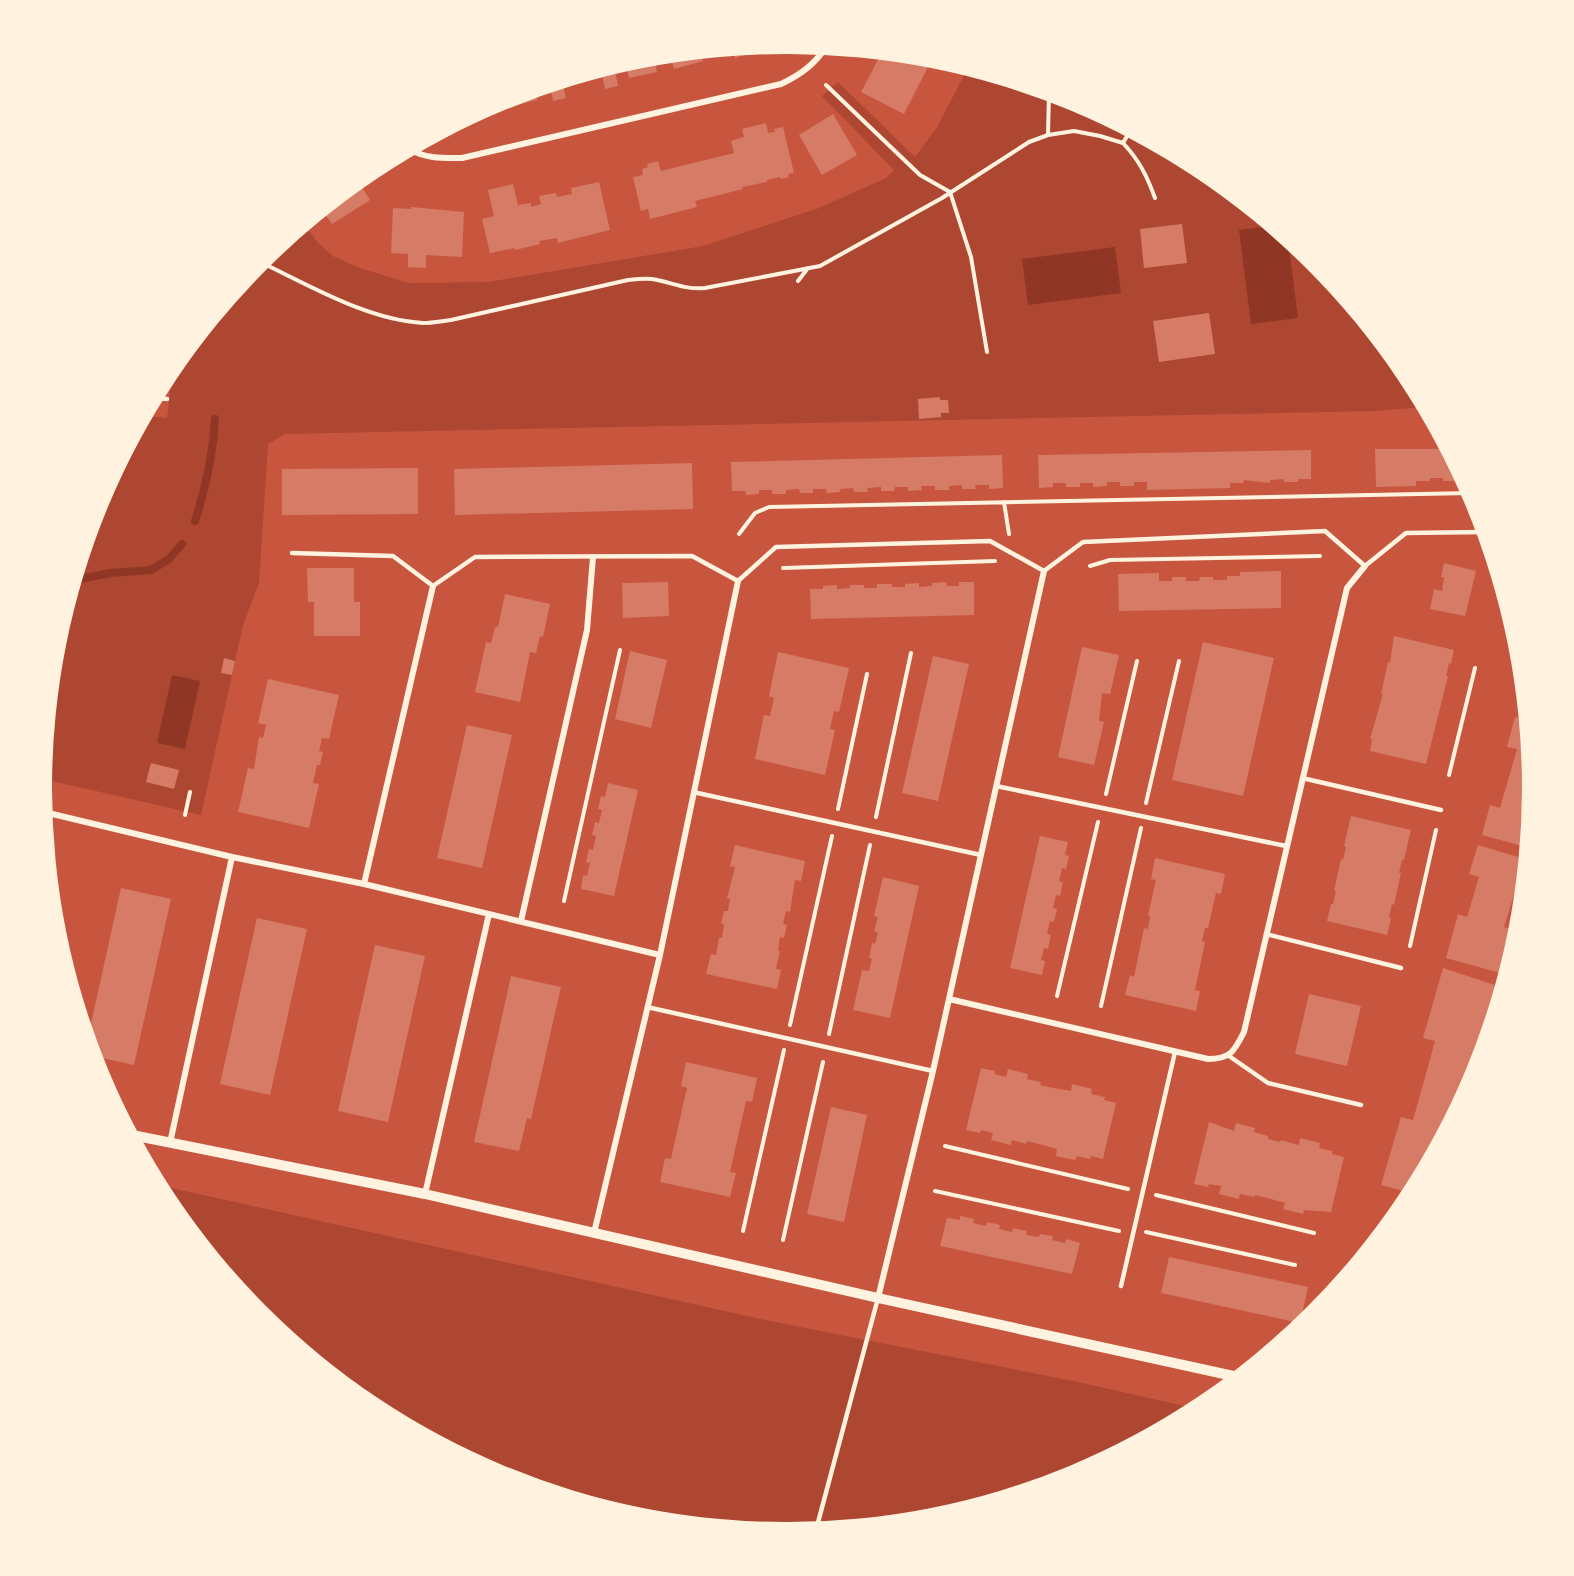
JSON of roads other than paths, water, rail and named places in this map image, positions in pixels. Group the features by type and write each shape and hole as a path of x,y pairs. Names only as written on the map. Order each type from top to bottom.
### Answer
{"street":[{"path":"417,154 437,159 462,158 781,84 801,74 821,55"},
{"path":"521,921 587,630 593,557"},
{"path":"949,999 1208,1059 1228,1056 1237,1046 1244,1032 1347,588 1365,566"},
{"path":"878,1298 933,1071 1044,571"},
{"path":"594,1234 660,955 738,581"},
{"path":"364,884 434,586"},
{"path":"53,814 232,857 364,884 660,955"},
{"path":"170,1143 232,857"},
{"path":"425,1194 489,914"},
{"path":"141,1137 425,1194 878,1298 1229,1375"}],"lane":[{"path":"292,553 393,556 434,586 475,557 692,556 738,581 776,547 990,541 1044,571 1083,542 1324,531 1365,566 1406,533 1475,532"},
{"path":"1302,778 1441,810"},
{"path":"996,786 1286,846"},
{"path":"693,792 981,855"},
{"path":"1266,934 1401,969"},
{"path":"647,1007 933,1071"},
{"path":"1120,1286 1175,1052"},
{"path":"1228,1056 1268,1083 1361,1106"},
{"path":"818,1521 878,1298"}],"waterway":[{"path":"195,521 208,471 215,419"},
{"path":"84,578 110,573 151,570 169,559 182,544"}]}
